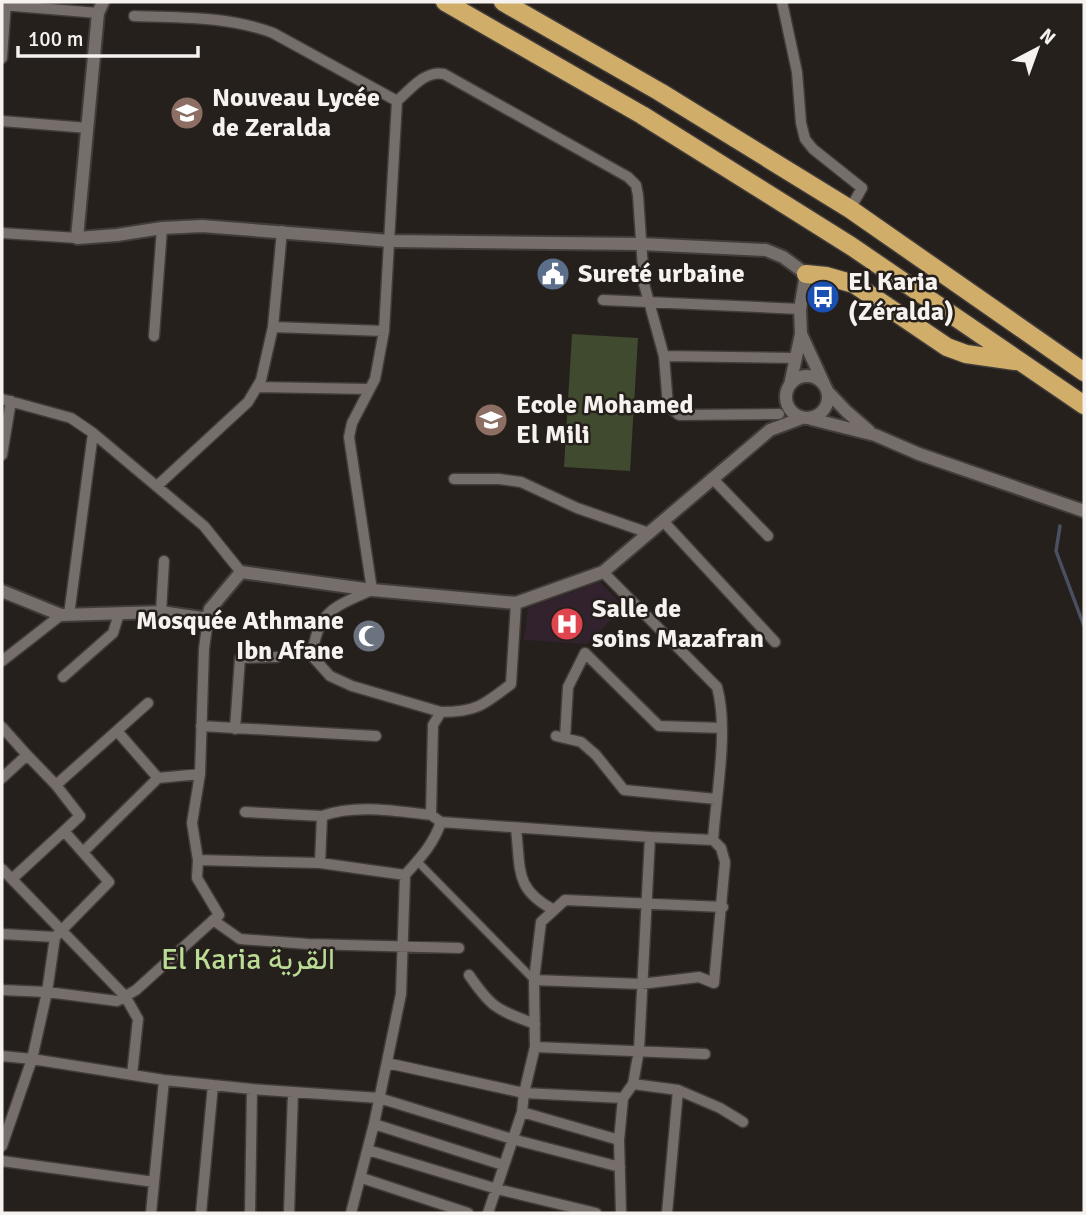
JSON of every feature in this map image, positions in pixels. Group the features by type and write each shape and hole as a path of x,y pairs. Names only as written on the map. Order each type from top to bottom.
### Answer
{"highway":[{"path":"446,2 642,115 828,231 1084,405"},
{"path":"503,2 660,92 850,209 1084,372"},
{"path":"806,274 826,276 854,284 947,347 966,354 1021,362"}],"street":[{"path":"782,2 797,72 805,139 813,149 862,188 850,209"},
{"path":"2,58 5,4 100,7 77,238"},
{"path":"134,16 230,20 253,25 274,33 397,101"},
{"path":"372,590 349,437 352,424 375,379 384,331 397,101 426,76 435,72 444,74 628,177 635,185 639,195 643,284 664,356 666,402 675,413 779,414"},
{"path":"2,121 88,128"},
{"path":"2,233 77,238 202,226 390,241 641,244 766,250 783,257 806,274 800,309 801,334 787,402 770,430 603,572 516,603 372,590 241,572 204,526 72,418 6,400 2,449"},
{"path":"154,336 162,228"},
{"path":"157,486 248,402 261,380 273,327 282,231"},
{"path":"603,300 800,309"},
{"path":"273,327 384,331"},
{"path":"770,430 817,416 827,407 826,388 801,334"},
{"path":"664,356 795,358"},
{"path":"790,385 803,376 818,379 846,411 875,435"},
{"path":"257,387 369,389"},
{"path":"787,402 790,409 806,418 875,435 919,454 1084,511"},
{"path":"2,661 65,615 93,433"},
{"path":"712,478 768,536"},
{"path":"454,479 521,482 577,508 649,533"},
{"path":"663,521 775,642"},
{"path":"161,612 164,561"},
{"path":"2,990 47,992 117,1001 136,990 219,915 197,878 198,860 192,823 200,774 204,649 208,619 210,609 241,572"},
{"path":"603,572 717,687 721,701 722,727 713,840"},
{"path":"372,590 338,605 326,615 315,636 312,656 330,676 352,686 441,712 466,712 492,700 511,684 516,603"},
{"path":"2,591 65,615 161,612 208,619"},
{"path":"63,677 113,633 119,614"},
{"path":"716,799 624,790 596,755 581,742 560,737 568,687 585,653 659,726 722,727"},
{"path":"235,729 240,658 277,657"},
{"path":"56,785 148,703"},
{"path":"431,815 433,724 441,712"},
{"path":"201,726 376,736"},
{"path":"2,727 56,785 80,816 12,878"},
{"path":"117,731 158,778"},
{"path":"2,778 27,755"},
{"path":"83,852 158,778 200,774"},
{"path":"245,812 322,816 338,810 391,810 431,815 441,822 516,829 713,840 721,848 725,862 723,908 714,983 699,977 641,984 534,980 418,861"},
{"path":"320,863 322,816"},
{"path":"351,1213 362,1178 401,994 405,874 435,841 441,822"},
{"path":"516,829 525,888 537,901 554,910"},
{"path":"2,1146 32,1059 58,933 109,882 64,831"},
{"path":"621,1213 619,1140 623,1098 633,1084 639,1050 650,837"},
{"path":"198,860 320,863 405,874"},
{"path":"2,869 58,933 125,996 138,1019 132,1075"},
{"path":"541,922 565,900 723,908"},
{"path":"488,1213 522,1112 536,1047 534,980 541,922 537,901"},
{"path":"213,920 240,939 308,944 459,948"},
{"path":"2,934 58,933"},
{"path":"469,975 499,1011 535,1024"},
{"path":"536,1047 705,1054"},
{"path":"2,1056 252,1090 379,1098 512,1139 620,1167"},
{"path":"387,1063 524,1093 623,1098"},
{"path":"151,1213 164,1080"},
{"path":"633,1084 678,1090 720,1108 743,1122"},
{"path":"201,1213 213,1085"},
{"path":"250,1213 252,1090"},
{"path":"667,1213 678,1090"},
{"path":"289,1213 293,1092"},
{"path":"522,1112 619,1140"},
{"path":"374,1124 503,1166"},
{"path":"368,1150 497,1189 596,1213"},
{"path":"2,1161 154,1182"},
{"path":"362,1178 468,1213"}],"shaded area":[{"name":"Salle de soins Mazafran","path":"600,582 624,607 587,644 524,640 528,608"}],"green space":[{"path":"572,334 638,338 630,471 564,467"}],"waterway":[{"path":"1060,526 1056,551 1084,626"}],"place":[{"name":"Nouveau Lycée de Zeralda","path":"187,113"},
{"name":"Sureté urbaine","path":"553,274"},
{"name":"El Karia (Zéralda)","path":"823,297"},
{"name":"Ecole Mohamed El Mili","path":"491,420"},
{"name":"Salle de soins Mazafran","path":"567,624"},
{"name":"Mosquée Athmane Ibn Afane","path":"369,636"}],"district":[{"name":"El Karia القرية","path":"248,959"}]}
